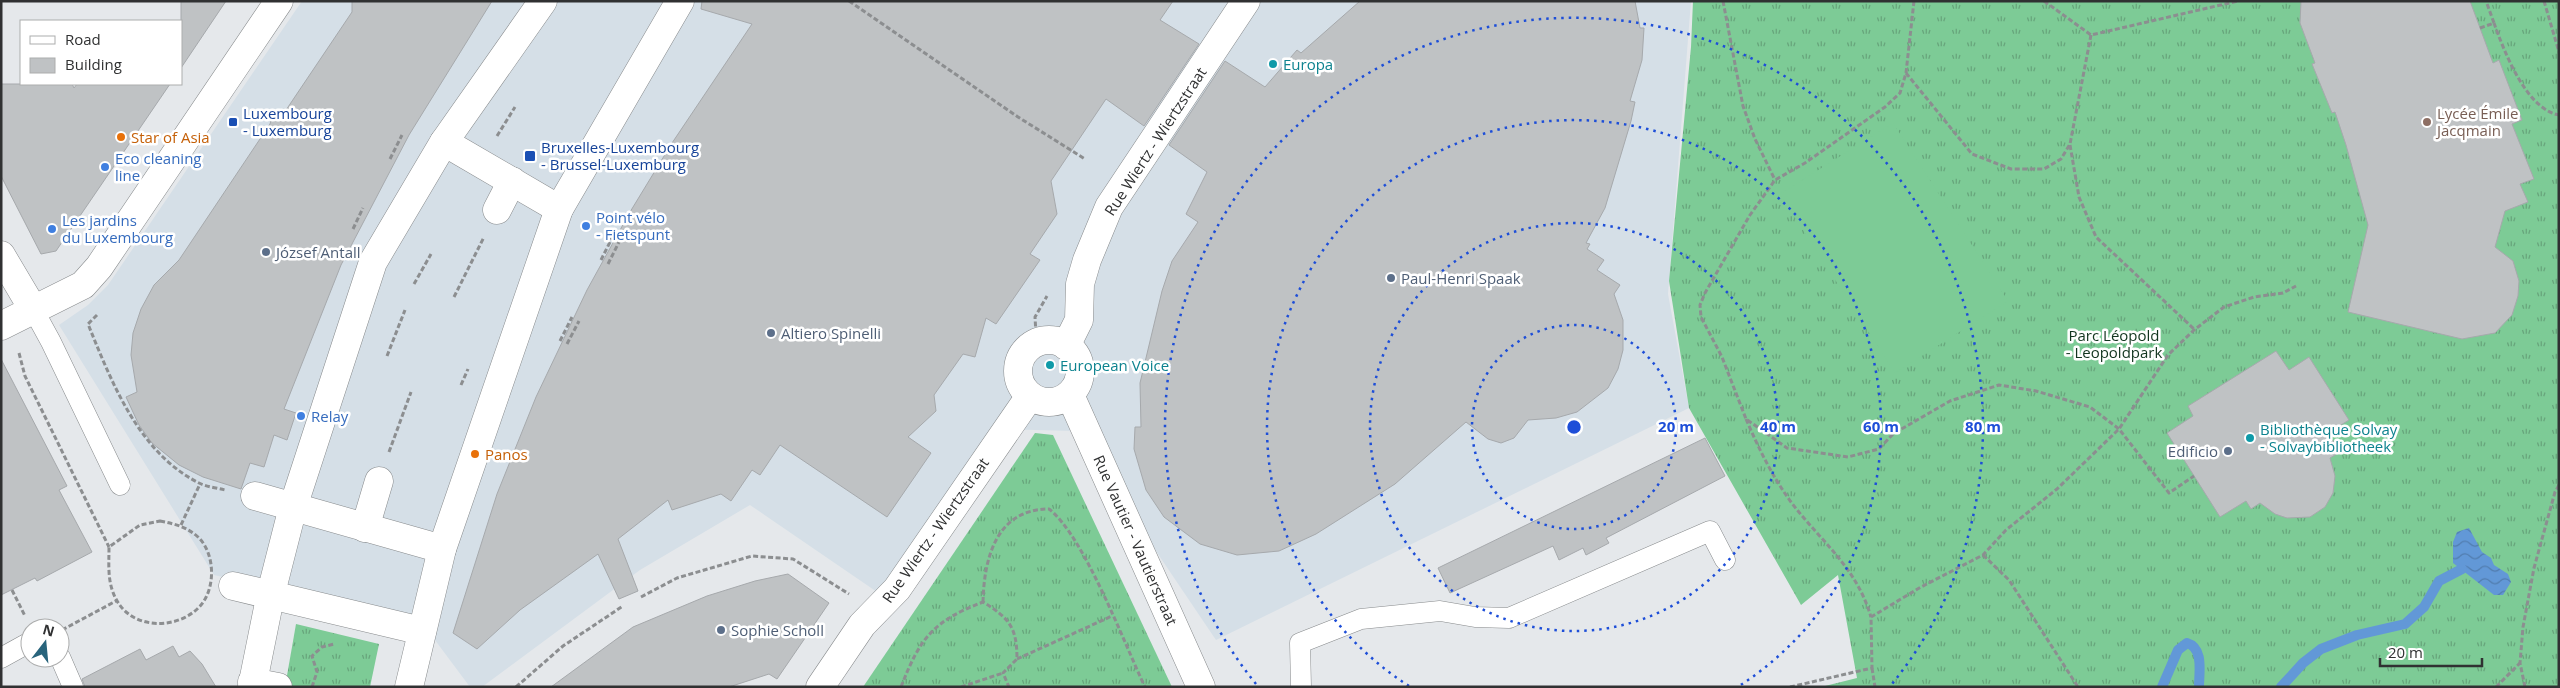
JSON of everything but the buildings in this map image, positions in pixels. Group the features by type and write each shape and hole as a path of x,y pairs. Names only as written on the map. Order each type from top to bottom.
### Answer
{"street":[{"path":"1,326 83,285 99,267 279,1"},
{"path":"261,685 270,594 293,507 373,262 444,142 543,1"},
{"path":"409,687 442,549 559,209 680,1"},
{"name":"Rue Wiertz - Wiertzstraat","path":"1066,346 1079,320 1080,284 1086,260 1109,207 1246,1"},
{"path":"444,142 559,209"},
{"path":"497,210 512,181"},
{"path":"1,255 33,309"},
{"path":"1057,341 1066,346 1072,351 1080,365 1078,381 1070,394 1061,400 1050,402 1039,401 1030,396 1018,378 1021,357 1036,343 1057,341"},
{"name":"Rue Vautier - Vautierstraat","path":"1070,394 1201,687"},
{"name":"Rue Wiertz - Wiertzstraat","path":"820,687 862,625 875,614 897,589 1030,396"},
{"path":"365,528 379,481"},
{"path":"255,496 442,549"},
{"path":"233,586 422,630"}],"lane":[{"path":"33,309 51,342 120,485"},
{"path":"1301,687 1300,643 1360,619 1440,611 1475,617 1509,618 1710,531 1725,560"},
{"path":"1,658 20,648"},
{"path":"65,668 73,687"}],"path":[{"path":"849,1 1018,117 1085,159"},
{"path":"1723,1 1743,106 1755,139 1775,180"},
{"path":"1875,687 1872,668 1872,617 1866,599 1834,550 1792,503 1766,464 1722,357 1701,317 1700,305 1750,215 1775,180 1805,163 1885,107 1900,93 1906,72 1914,1"},
{"path":"2044,1 2091,35 2238,1"},
{"path":"2486,1 2508,60 2539,107 2559,115"},
{"path":"2544,1 2559,52"},
{"path":"2480,28 2494,23"},
{"path":"1906,72 1972,154 2012,169 2044,169 2061,160 2070,144 2091,35"},
{"path":"496,138 515,107"},
{"path":"390,159 402,134"},
{"path":"2070,144 2079,197 2096,237 2194,330"},
{"path":"353,230 364,208"},
{"path":"601,260 614,236"},
{"path":"608,264 620,240"},
{"path":"414,284 431,254"},
{"path":"454,296 469,266"},
{"path":"1872,617 1921,587 1983,555 2006,530 2089,460 2119,429 2168,355 2194,330 2224,307 2254,297 2283,293 2296,286"},
{"path":"387,356 405,310"},
{"path":"99,313 88,324 140,430 158,454 200,484 255,496"},
{"path":"560,340 572,317"},
{"path":"567,344 579,321"},
{"path":"18,352 23,362 25,376 109,547 109,579 116,601 134,618 158,624 182,620 202,604 212,582 210,559 200,538 181,525 160,521 140,525 109,547"},
{"path":"1746,419 1787,448 1848,457 1879,449 1893,434 1950,401 1999,385 2036,391 2090,407 2119,429 2169,493 2194,476"},
{"path":"379,481 411,392"},
{"path":"181,525 200,484"},
{"path":"2525,687 2520,663 2523,627 2534,568 2555,492 2559,485"},
{"path":"983,602 988,556 1004,527 1029,512 1049,508 1068,530 1094,575 1145,687"},
{"path":"1983,555 2009,580 2078,687"},
{"path":"640,597 677,578 752,556 794,559 850,595 875,614"},
{"path":"12,590 26,618"},
{"path":"70,625 116,601"},
{"path":"983,602 1005,615 1017,642 1018,659"},
{"path":"901,687 914,655 925,638 940,623 961,610 983,602"},
{"path":"516,687 563,646 623,606"},
{"path":"312,687 317,672 312,656 322,647 333,644 338,634 342,612"},
{"path":"961,687 1003,673 1018,659 1112,616"},
{"path":"2496,687 2520,663"},
{"path":"1790,687 1872,668"},
{"path":"1003,673 1009,687"}],"shaded area":[{"path":"302,1 1691,1 1668,294 1689,408 1216,640 1075,431 998,429 880,594 750,505 640,570 482,687 470,687 420,620 214,575 59,325 88,305 108,285"}],"green space":[{"name":"Parc Léopold - Leopoldpark","path":"1693,1 2559,1 2559,687 1821,687 1857,678 1838,575 1801,605 1689,408 1669,281 1691,47"},
{"path":"1893,123 2008,301 1895,373 1780,194"},
{"path":"1035,433 1053,435 1172,687 863,687"},
{"path":"296,624 379,644 370,687 285,687"}],"water":[{"path":"2469,528 2482,552 2491,558 2494,565 2508,574 2511,582 2503,595 2494,595 2453,563 2453,542 2457,532"}],"waterway":[{"path":"2281,687 2303,663 2321,649 2357,635 2405,624 2424,607 2439,581 2462,569"},
{"path":"2162,687 2178,650 2187,643 2196,650 2198,655 2200,668 2199,687"}],"place":[{"name":"Europa","path":"1273,64"},
{"name":"Luxembourg - Luxemburg","path":"233,122"},
{"name":"Lycée Émile Jacqmain","path":"2427,122"},
{"name":"Star of Asia","path":"121,137"},
{"name":"Bruxelles-Luxembourg - Brussel-Luxemburg","path":"530,156"},
{"name":"Eco cleaning line","path":"105,167"},
{"name":"Point vélo - Fietspunt","path":"586,226"},
{"name":"Les jardins du Luxembourg","path":"52,229"},
{"name":"József Antall","path":"266,252"},
{"name":"Paul-Henri Spaak","path":"1391,278"},
{"name":"Altiero Spinelli","path":"771,333"},
{"name":"European Voice","path":"1050,365"},
{"name":"Relay","path":"301,416"},
{"name":"Bibliothèque Solvay - Solvaybibliotheek","path":"2250,438"},
{"name":"Edificio","path":"2228,451"},
{"name":"Panos","path":"475,454"},
{"name":"Sophie Scholl","path":"721,630"}]}
